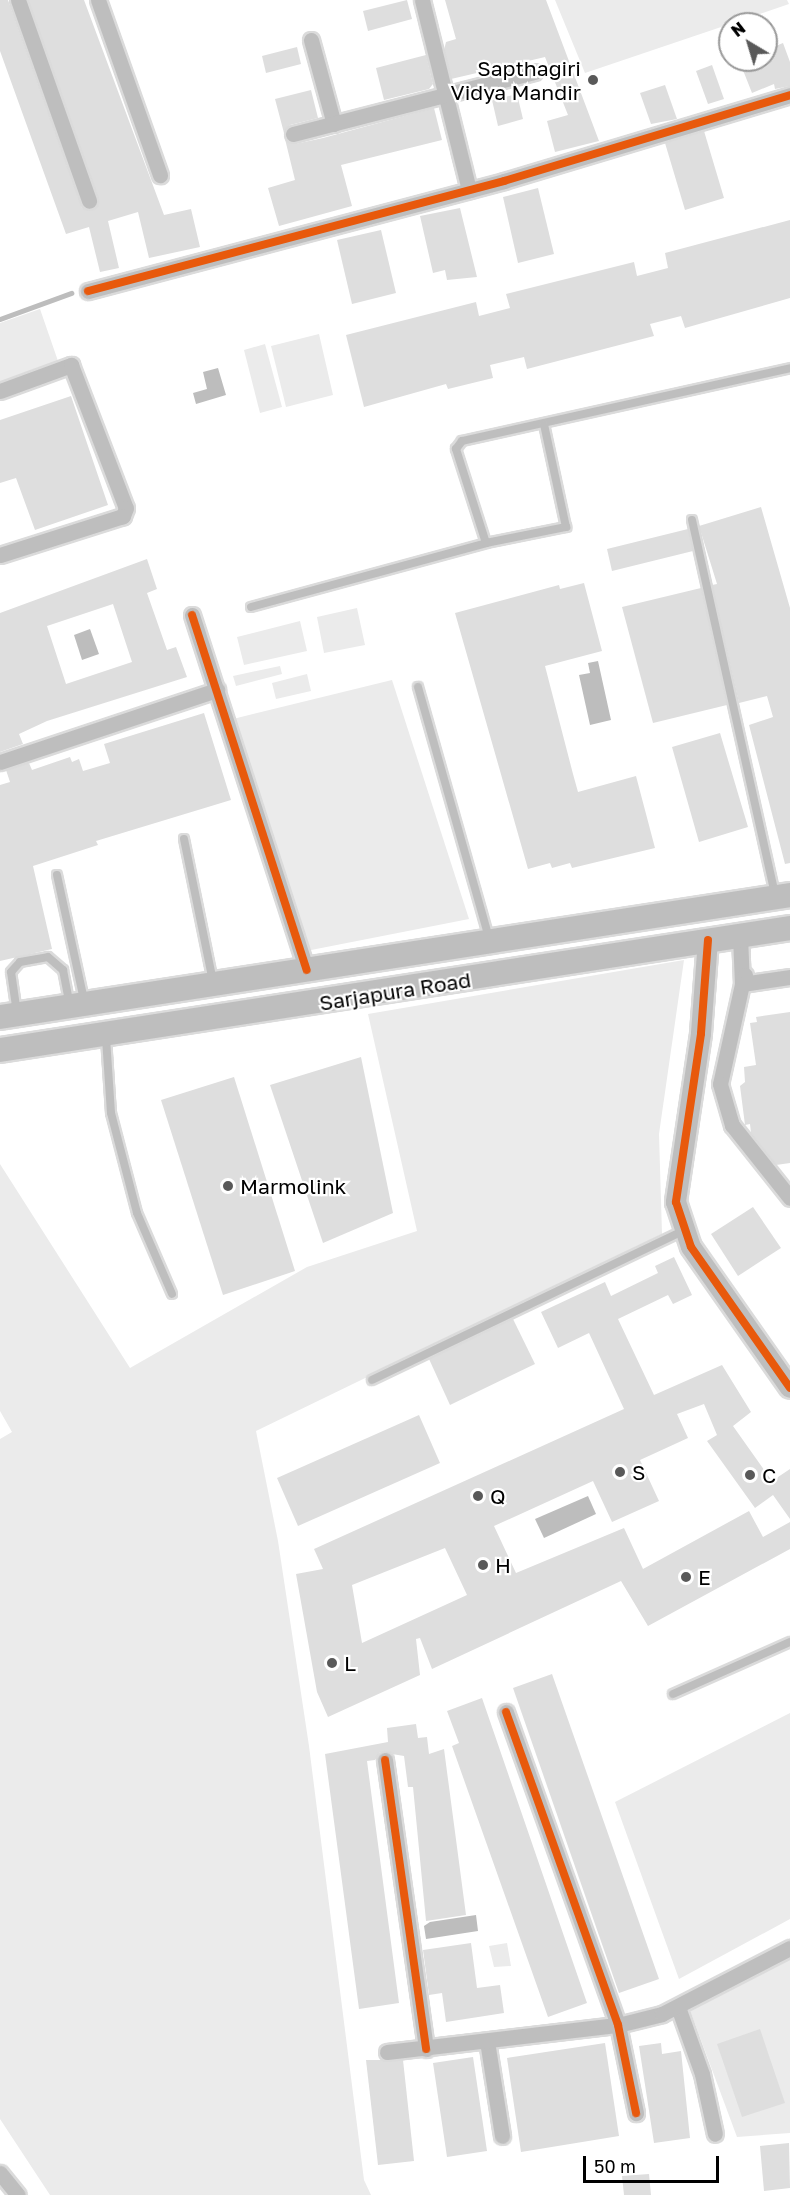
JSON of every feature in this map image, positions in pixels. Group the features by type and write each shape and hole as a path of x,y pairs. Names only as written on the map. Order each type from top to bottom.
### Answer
{"main road":[{"name":"Sarjapura Road","path":"9,1015 783,896"},
{"name":"Sarjapura Road","path":"0,1050 790,928"},
{"path":"426,951 429,985"}],"street":[{"path":"18,0 89,201"},
{"path":"98,0 160,176"},
{"path":"422,0 469,190"},
{"path":"311,40 334,124"},
{"path":"293,134 534,72"},
{"path":"88,291 469,190 790,95"},
{"path":"0,391 71,365 126,508 123,516 0,555"},
{"path":"192,615 307,970"},
{"path":"0,762 217,690"},
{"path":"740,936 742,984 720,1084 732,1125 790,1198"},
{"path":"708,940 701,1034 676,1202 683,1231 790,1388"},
{"path":"742,984 790,977"},
{"path":"506,1712 618,2025 636,2113"},
{"path":"385,1760 426,2049"},
{"path":"387,2052 618,2025 678,2007 790,1948"},
{"path":"678,2007 702,2074 715,2134"},
{"path":"487,2041 502,2136"},
{"path":"0,2173 18,2195"}],"lane":[{"path":"486,543 456,449 462,441 790,368"},
{"path":"251,607 486,543 566,527 544,424"},
{"path":"692,520 783,896"},
{"path":"418,687 490,942"},
{"path":"184,839 214,985"},
{"path":"57,875 78,1005"},
{"path":"9,1015 11,972 20,962 48,957 63,970 78,1005"},
{"path":"106,1034 111,1113 137,1213 172,1294"},
{"path":"372,1380 683,1231"},
{"path":"674,1694 790,1642"}],"shaded area":[{"path":"555,0 787,0 789,4 765,12 718,12 718,28 585,73"},
{"path":"40,309 58,361 0,382 0,323"},
{"path":"319,334 333,395 286,407 271,346"},
{"path":"265,344 282,407 260,413 244,350"},
{"path":"218,368 226,395 196,404 193,393 207,389 203,372"},
{"path":"357,608 365,645 324,653 317,617"},
{"path":"300,621 307,651 244,665 237,637"},
{"path":"90,629 99,654 82,660 74,635"},
{"path":"598,661 611,720 590,725 579,675 590,673 588,663"},
{"path":"280,666 282,674 236,686 233,676"},
{"path":"307,674 311,691 276,699 272,683"},
{"path":"392,680 469,919 306,951 233,719"},
{"path":"684,960 659,1134 662,1234 256,1431 278,1541 309,1746 364,2180 371,2195 50,2195 0,2119 0,1439 12,1432 0,1411 0,1164 130,1368 307,1267 417,1231 368,1014"},
{"path":"588,1496 596,1514 544,1538 535,1519"},
{"path":"790,1713 790,1919 679,1979 615,1802"},
{"path":"476,1915 478,1931 426,1939 424,1926 430,1922"},
{"path":"507,1943 511,1966 494,1967 489,1946"},
{"path":"790,1953 790,2133 737,2137 688,2005"}],"building":[{"path":"0,0 8,0 82,208 93,210 98,198 28,0 84,0 164,215 191,209 200,247 149,258 138,212 108,221 119,268 100,272 89,227 66,234 0,51"},
{"path":"407,0 412,19 368,31 363,11"},
{"path":"445,0 546,0 599,141 555,152 547,121 568,115 545,57 451,79 444,50 446,42 456,39"},
{"path":"783,43 790,62 790,86 775,89 774,84 752,93 744,72 778,72 778,45"},
{"path":"297,47 301,64 266,73 262,56"},
{"path":"426,55 433,84 429,89 384,100 376,68"},
{"path":"712,65 724,99 708,104 696,71"},
{"path":"665,85 677,119 651,124 640,93"},
{"path":"311,90 318,118 290,125 284,133 275,99"},
{"path":"517,94 523,119 498,126 492,100"},
{"path":"434,108 442,140 341,165 352,206 279,226 268,188 295,180 285,139 295,144"},
{"path":"704,131 724,198 685,210 665,143"},
{"path":"538,188 554,254 518,263 503,197"},
{"path":"460,208 477,277 447,280 445,270 433,273 420,216"},
{"path":"790,220 790,298 685,328 681,316 650,324 654,336 527,369 524,357 490,365 493,378 448,389 446,384 364,407 346,335 476,302 479,316 510,308 506,294 634,262 637,276 668,268 665,253"},
{"path":"381,230 396,293 352,304 337,240"},
{"path":"71,396 108,505 35,530 16,478 0,483 0,420"},
{"path":"761,507 790,608 790,863 785,864 749,725 773,717 767,696 739,703 712,585 717,584 699,526"},
{"path":"688,529 693,551 612,571 607,549"},
{"path":"147,559 157,589 147,593 167,650 176,647 187,677 47,721 19,734 23,744 0,752 0,613","holes":["113,604 132,662 66,684 47,626"]},
{"path":"584,583 602,651 545,666 573,774 578,792 636,776 655,848 572,868 570,863 552,868 550,863 528,869 455,613 559,585 560,589"},
{"path":"701,588 727,705 653,723 622,607"},
{"path":"204,713 231,800 96,841 98,845 33,866 52,949 0,961 0,785 10,782 6,770 29,763 32,770 70,757 72,762 79,759 83,771 110,763 104,744"},
{"path":"720,733 748,827 699,842 672,747"},
{"path":"790,1012 790,1163 776,1165 751,1133 750,1124 745,1125 740,1086 745,1082 744,1067 756,1065 750,1023 757,1022 756,1017"},
{"path":"361,1057 393,1213 323,1243 270,1085"},
{"name":"Marmolink","path":"234,1077 295,1271 223,1295 161,1100"},
{"path":"753,1207 781,1248 738,1276 711,1234"},
{"path":"674,1257 692,1295 673,1304 668,1295 618,1319 654,1395 722,1365 751,1412 733,1426 772,1481 790,1469 790,1519 773,1495 755,1508 707,1441 717,1435 704,1404 677,1414 688,1438 640,1460 659,1501 612,1522 593,1481 494,1526 516,1573 624,1528 643,1569 749,1511 763,1537 790,1522 790,1549 648,1626 621,1581 432,1669 420,1638 416,1639 420,1675 328,1717 317,1692 296,1574 323,1569 314,1549 624,1409 589,1333 558,1348 541,1312 605,1282 611,1296 658,1273 655,1266","holes":["445,1548 467,1595 362,1643 352,1585"]},
{"path":"513,1319 535,1364 450,1405 429,1359"},
{"path":"419,1415 440,1463 298,1526 277,1478"},
{"path":"552,1674 659,1979 619,1993 513,1688"},
{"path":"482,1698 587,2003 548,2017 452,1746 459,1743 447,1711"},
{"path":"416,1724 418,1738 427,1737 429,1754 444,1749 466,1915 426,1921 413,1787 408,1787 404,1756 380,1752 375,1760 367,1761 399,2003 359,2009 325,1754 388,1742 387,1728"},
{"path":"471,1943 477,1988 500,1985 504,2013 446,2022 442,1993 429,1995 423,1950"},
{"path":"760,2029 785,2103 742,2117 717,2044"},
{"path":"605,2043 619,2136 521,2152 507,2058"},
{"path":"661,2043 662,2054 681,2051 690,2138 654,2143 639,2046"},
{"path":"473,2057 487,2151 447,2157 433,2063"},
{"path":"366,2060 403,2060 414,2161 378,2165"},
{"path":"789,2143 790,2188 764,2191 760,2146"},
{"path":"649,2174 651,2195 624,2195 622,2176"}],"waterway":[{"path":"0,319 71,293"}],"cycle path":[{"path":"88,291 504,181 790,95"},
{"path":"192,615 307,970"},
{"path":"708,940 701,1034 676,1202 691,1247 790,1388"},
{"path":"506,1712 618,2025 636,2113"},
{"path":"385,1760 426,2049"}],"place":[{"name":"Sapthagiri Vidya Mandir","path":"593,80"},
{"name":"Marmolink","path":"228,1186"},
{"name":"S","path":"620,1472"},
{"name":"C","path":"750,1475"},
{"name":"Q","path":"478,1496"},
{"name":"H","path":"483,1565"},
{"name":"E","path":"686,1577"},
{"name":"L","path":"332,1663"}]}
